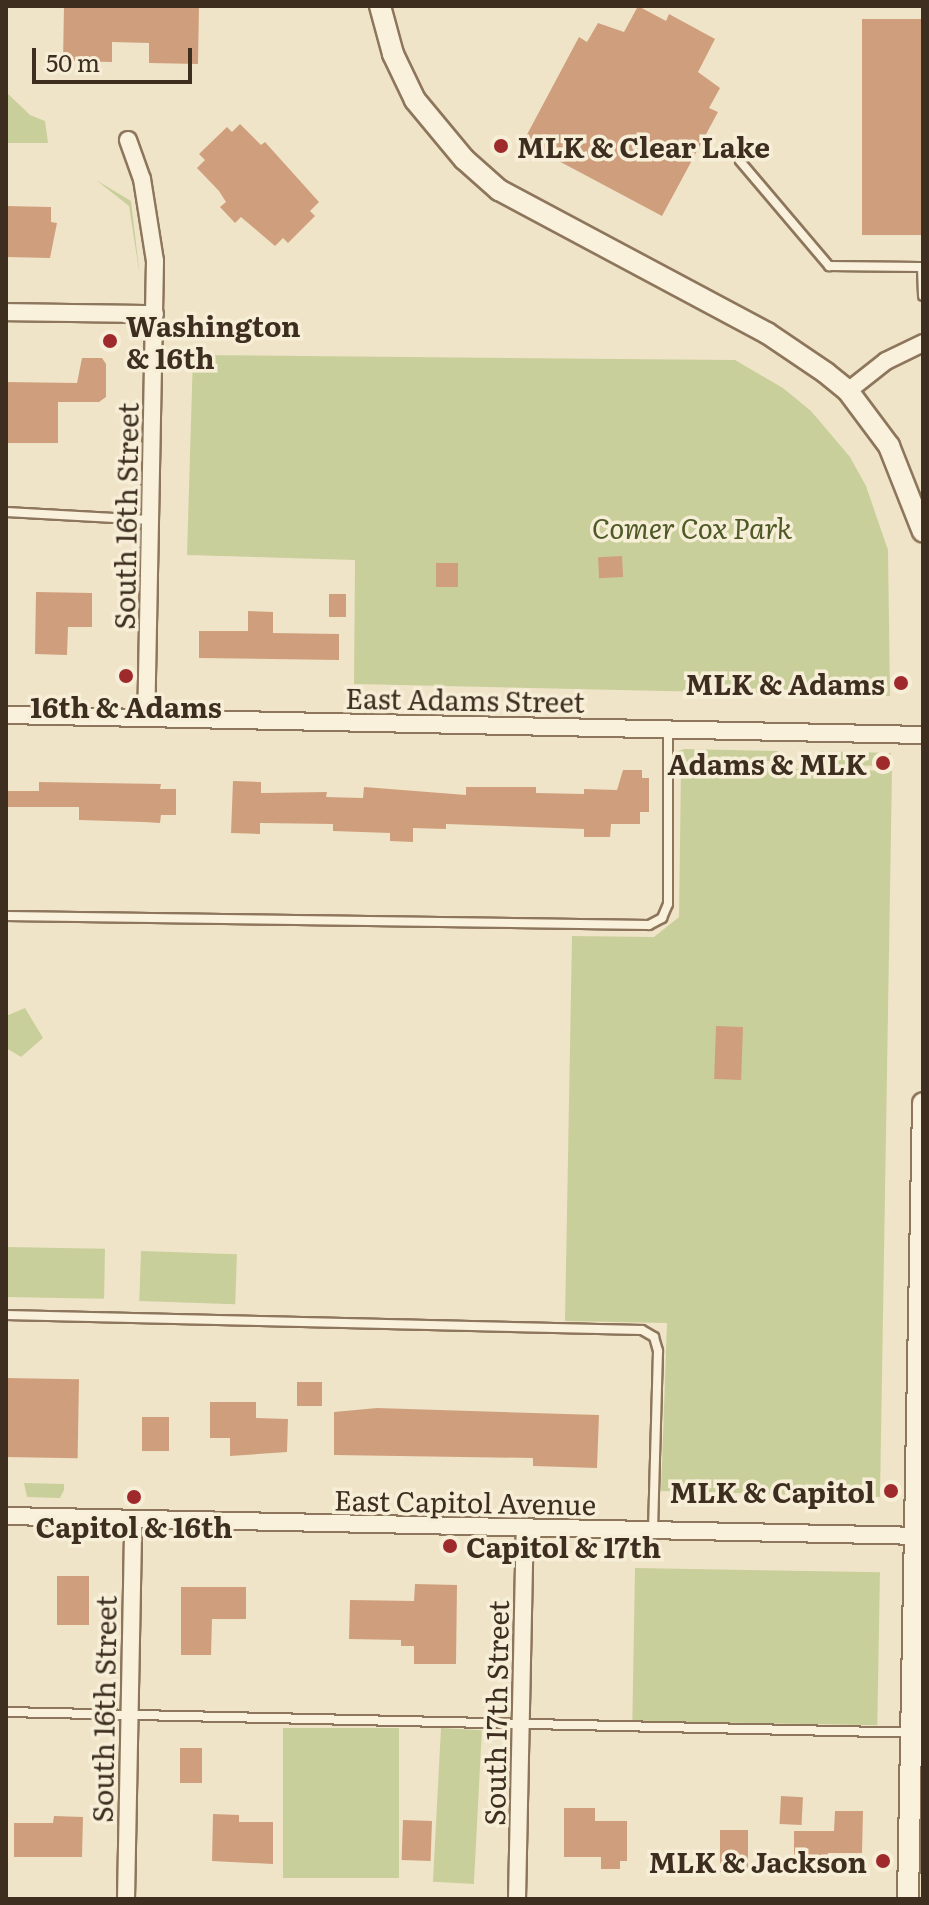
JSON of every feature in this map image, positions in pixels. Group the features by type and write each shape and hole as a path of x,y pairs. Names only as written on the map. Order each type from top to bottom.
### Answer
{"street":[{"path":"380,6 393,54 415,100 445,138 499,190 767,333 848,391 902,470 923,532"},
{"name":"South 16th Street","path":"128,140 154,231 146,718"},
{"path":"6,312 155,314"},
{"path":"848,391 886,361 923,343"},
{"name":"East Adams Street","path":"6,715 923,735"},
{"path":"908,1899 918,1733 923,1103"},
{"name":"East Capitol Avenue","path":"6,1516 919,1536"},
{"name":"South 16th Street","path":"126,1899 133,1519"},
{"name":"South 17th Street","path":"517,1899 525,1528"}],"lane":[{"path":"740,161 829,266 921,267 923,296"},
{"path":"6,512 151,520"},
{"path":"6,916 649,925 662,918 668,904 668,729"},
{"path":"6,1315 642,1330 654,1337 658,1351 653,1531"},
{"path":"6,1712 918,1733"}],"green space":[{"path":"6,92 30,115 45,121 48,143 6,143"},
{"path":"96,180 131,201 140,277 129,206"},
{"name":"Comer Cox Park","path":"193,355 735,360 783,388 811,411 850,457 866,486 888,550 890,696 354,684 355,560 187,555"},
{"path":"684,749 778,751 787,761 674,762 676,752"},
{"path":"821,751 891,753 890,766 812,765 813,756"},
{"path":"681,766 892,771 880,1497 661,1491 667,1323 565,1321 572,936 654,937 679,917"},
{"path":"25,1008 43,1038 21,1057 6,1048 6,1016"},
{"path":"6,1247 105,1249 104,1299 6,1297"},
{"path":"141,1251 237,1254 235,1304 139,1301"},
{"path":"24,1483 64,1484 64,1490 60,1498 27,1497"},
{"path":"635,1568 880,1572 877,1725 632,1721"},
{"path":"283,1728 399,1728 399,1878 283,1878"},
{"path":"441,1728 482,1730 474,1884 433,1882"}],"building":[{"path":"64,6 199,6 198,64 149,63 149,43 112,42 112,62 63,61"},
{"path":"638,6 666,21 669,14 715,39 698,72 720,88 709,108 718,112 662,216 523,142 579,37 587,42 598,23 624,32"},
{"path":"862,19 923,19 923,235 862,235"},
{"path":"240,124 261,145 265,142 319,202 310,211 315,216 288,243 283,238 275,246 241,217 235,223 220,207 226,202 219,191 197,168 205,160 199,154 227,127 232,132"},
{"path":"6,206 51,207 51,222 57,223 50,258 6,257"},
{"path":"82,358 102,358 106,364 106,397 99,402 58,402 58,443 6,443 6,382 77,383"},
{"path":"622,556 623,577 599,578 598,557"},
{"path":"436,563 458,563 458,587 436,587"},
{"path":"36,592 92,593 92,627 68,627 67,655 35,654"},
{"path":"329,594 346,594 346,617 329,617"},
{"path":"248,611 273,612 273,633 339,634 339,660 199,658 199,631 248,631"},
{"path":"623,770 642,770 642,778 649,778 649,812 640,812 640,824 611,824 610,837 584,837 584,829 446,824 446,829 413,828 413,842 390,841 390,833 333,831 333,824 260,823 260,834 231,833 233,781 261,782 261,793 327,792 326,797 363,798 364,787 466,795 466,787 536,787 536,793 584,794 584,789 617,790"},
{"path":"39,782 161,784 160,789 176,789 176,815 161,815 160,823 79,820 79,807 6,807 6,791 39,791"},
{"path":"716,1026 743,1027 741,1080 714,1079"},
{"path":"6,1378 79,1379 78,1458 6,1457"},
{"path":"297,1382 322,1382 322,1406 297,1406"},
{"path":"210,1402 256,1402 256,1418 288,1419 287,1452 230,1456 230,1438 210,1438"},
{"path":"377,1408 599,1415 597,1468 533,1466 533,1458 334,1455 334,1412"},
{"path":"142,1417 169,1417 169,1451 142,1451"},
{"path":"57,1576 89,1576 89,1625 57,1625"},
{"path":"415,1584 457,1585 456,1664 414,1664 414,1646 401,1646 401,1640 349,1639 350,1600 414,1601"},
{"path":"181,1587 246,1587 246,1619 212,1619 211,1655 181,1655"},
{"path":"180,1748 202,1748 202,1783 180,1783"},
{"path":"781,1796 803,1797 802,1825 780,1824"},
{"path":"564,1808 595,1808 595,1821 627,1821 627,1861 620,1861 620,1869 601,1869 601,1857 564,1857"},
{"path":"835,1811 863,1811 862,1853 828,1853 828,1873 794,1873 794,1831 834,1831"},
{"path":"213,1814 239,1815 239,1822 273,1822 273,1864 212,1861"},
{"path":"54,1816 83,1817 82,1857 14,1857 14,1823 53,1823"},
{"path":"403,1820 432,1821 431,1861 402,1860"},
{"path":"720,1830 748,1830 748,1872 720,1872"}],"place":[{"name":"MLK & Clear Lake","path":"501,146"},
{"name":"Washington & 16th","path":"110,341"},
{"name":"16th & Adams","path":"126,676"},
{"name":"MLK & Adams","path":"901,683"},
{"name":"Adams & MLK","path":"883,763"},
{"name":"MLK & Capitol","path":"891,1491"},
{"name":"Capitol & 16th","path":"134,1497"},
{"name":"Capitol & 17th","path":"450,1546"},
{"name":"MLK & Jackson","path":"883,1861"}]}
